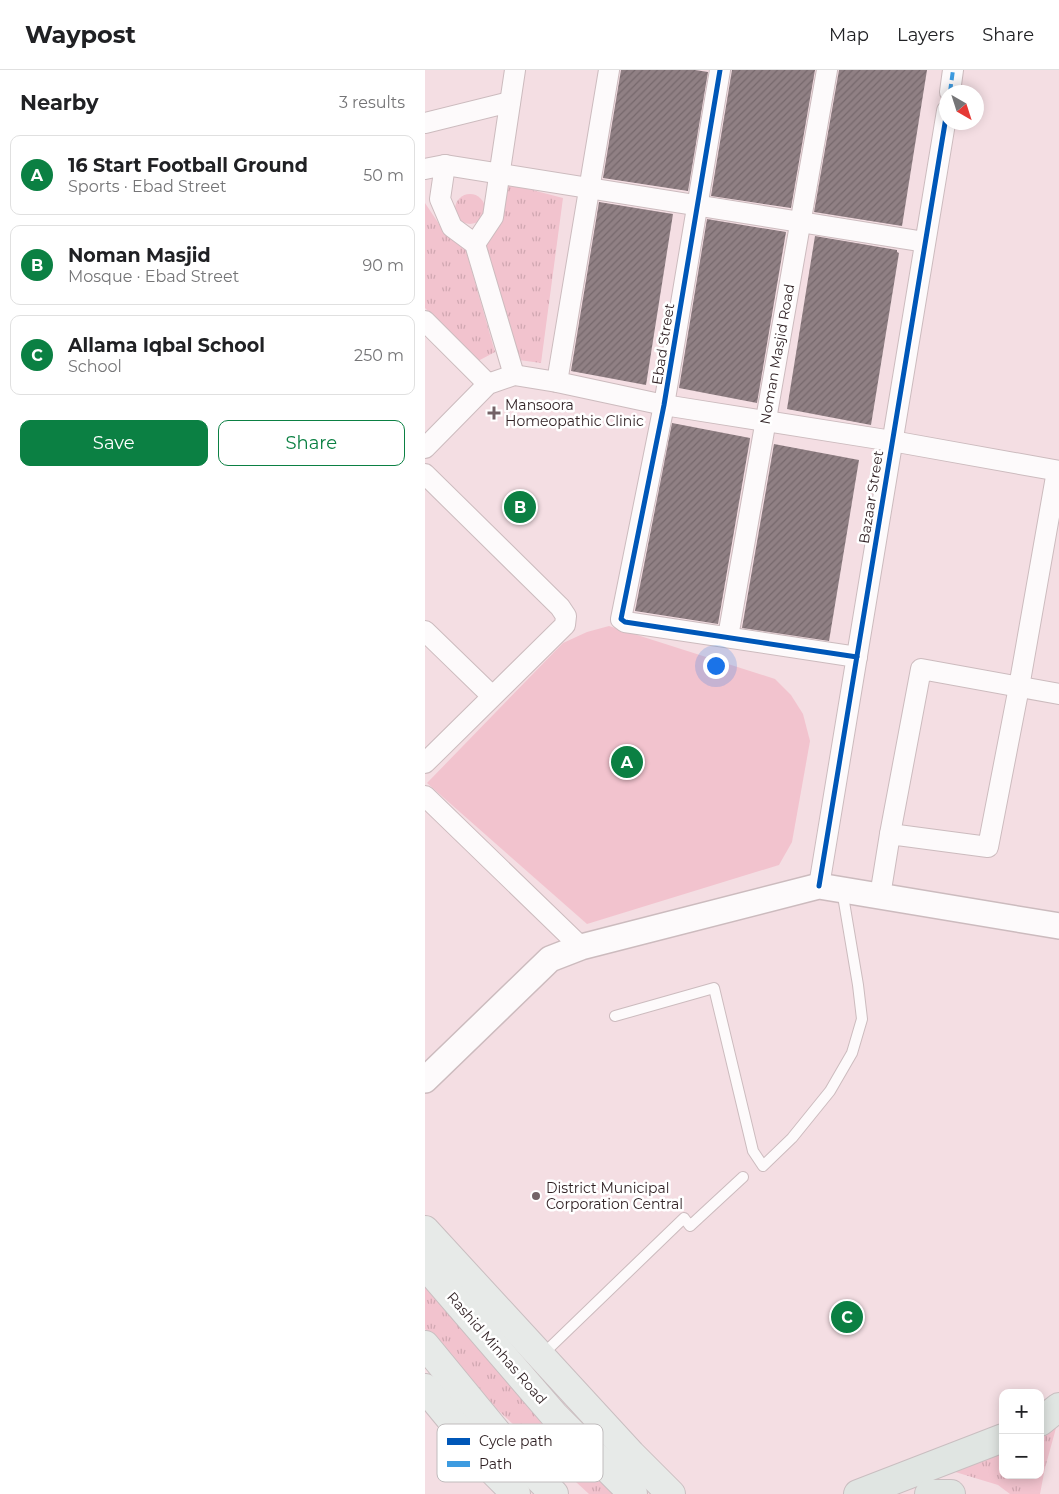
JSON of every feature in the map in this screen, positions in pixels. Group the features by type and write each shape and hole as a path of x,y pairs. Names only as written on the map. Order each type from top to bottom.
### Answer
{"highway":[{"path":"1044,1419 1059,1407"},
{"path":"858,1494 999,1440"},
{"path":"929,1494 951,1494"}],"main road":[{"path":"425,1230 631,1454 671,1494"},
{"name":"Rashid Minhas Road","path":"425,1266 564,1424"},
{"path":"425,1345 490,1424"},
{"path":"425,1388 455,1424"},
{"name":"Rashid Minhas Road","path":"603,1464 633,1494"},
{"path":"504,1482 516,1494"},
{"path":"542,1482 553,1494"}],"street":[{"path":"475,244 493,217 515,70"},
{"path":"557,382 609,70"},
{"name":"Ebad Street","path":"720,70 664,405 621,619 625,622 728,637"},
{"name":"Noman Masjid Road","path":"728,637 827,70"},
{"path":"951,85 953,70"},
{"path":"425,123 510,102"},
{"name":"Bazaar Street","path":"830,888 857,657 944,130"},
{"path":"425,169 445,165 925,242"},
{"path":"445,165 441,199 452,227 475,244 514,375"},
{"path":"425,321 488,384"},
{"path":"425,448 488,384 514,375 557,382 664,405 892,441 1058,471 988,847 890,834"},
{"path":"425,474 560,607 566,616 565,625 425,763"},
{"path":"425,631 492,696"},
{"path":"728,637 857,657"},
{"path":"880,896 921,669 1059,694"},
{"path":"425,796 581,947"},
{"path":"425,1080 550,959 581,947 830,888 1059,926"}],"lane":[{"path":"615,1016 714,988 753,1152 763,1166 792,1138 830,1091 853,1053 862,1019 859,986 830,888"},
{"path":"541,1356 684,1218 690,1226 743,1178"}],"green space":[{"path":"505,183 563,198 541,363 519,360 486,244"},
{"path":"470,194 481,198 485,209 481,220 470,224 459,220 455,209 459,198"},
{"path":"425,203 443,230 465,247 495,352 478,361 425,308"},
{"path":"609,626 775,679 791,695 803,714 810,741 792,842 779,865 587,924 427,783 563,643 587,632"},
{"path":"425,1287 550,1424 513,1424 476,1390 425,1329"},
{"path":"1056,1428 1044,1473 1044,1434"},
{"path":"999,1452 999,1479 1043,1479 1040,1494 1010,1494 998,1485 952,1471"},
{"path":"603,1479 618,1494 589,1494 576,1482 603,1482"}],"building":[{"path":"621,70 695,70 708,72 688,191 603,178"},
{"path":"732,70 815,70 791,208 711,196"},
{"path":"839,70 927,70 902,226 814,212"},
{"path":"599,202 673,214 646,385 571,371"},
{"path":"707,219 786,232 757,403 679,388"},
{"path":"815,236 897,250 899,253 871,425 787,409"},
{"path":"672,423 750,438 718,624 635,611"},
{"path":"774,444 859,460 829,641 742,628"}],"marked path":[{"path":"951,85 953,70"}],"cycle path":[{"path":"720,70 664,405 621,619 625,622 857,657"},
{"path":"819,886 944,130"}],"place":[{"name":"Mansoora Homeopathic Clinic","path":"494,413"},
{"name":"Noman Masjid","path":"520,507"},
{"name":"16 Start Football Ground","path":"627,762"},
{"name":"District Municipal Corporation Central","path":"536,1196"},
{"name":"Allama Iqbal School","path":"847,1317"}]}
